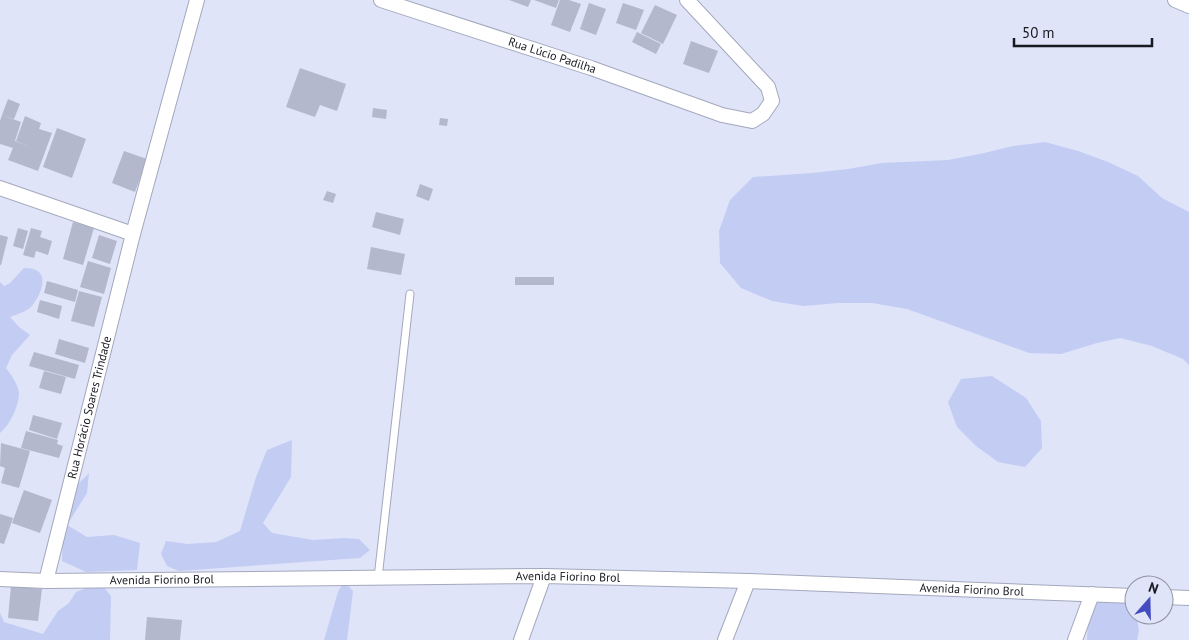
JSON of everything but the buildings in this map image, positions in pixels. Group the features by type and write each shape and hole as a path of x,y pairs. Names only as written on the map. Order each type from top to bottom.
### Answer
{"street":[{"name":"Rua Horácio Soares Trindade","path":"46,580 133,234 197,0"},
{"name":"Rua Lúcio Padilha","path":"381,0 591,68 722,115 752,120 763,114 772,101 768,87 687,0"},
{"path":"1175,0 1189,6"},
{"path":"0,188 133,234"},
{"path":"521,640 544,576"},
{"name":"Avenida Fiorino Brol","path":"0,579 544,576 748,581 1124,596"},
{"path":"725,640 748,581"},
{"path":"1075,640 1092,594"},
{"path":"1174,597 1189,598"}],"lane":[{"path":"378,578 410,294"}],"shaded area":[{"path":"1045,142 1078,151 1138,176 1162,198 1189,212 1189,365 1183,359 1152,346 1120,338 1061,354 1029,353 907,309 872,303 803,306 772,301 741,288 720,263 719,231 730,200 753,177 812,173 882,163 948,160 1013,146"},
{"path":"24,268 39,272 42,276 42,282 39,295 31,307 24,312 10,317 30,335 12,355 6,368 17,386 19,398 16,409 4,430 0,433 0,282 4,286 10,283"},
{"path":"992,376 1026,398 1041,421 1042,448 1025,467 998,462 976,446 957,427 948,402 961,379"},
{"path":"292,440 291,477 263,523 272,533 313,540 359,539 370,550 360,558 179,571 167,566 161,554 166,541 188,544 216,542 240,531 256,477 267,450"},
{"path":"89,473 87,493 67,525 87,537 114,535 140,543 137,570 86,572 62,561 63,534 75,487"},
{"path":"344,581 353,591 347,640 324,640 338,592"},
{"path":"103,586 111,596 110,640 0,640 0,613 4,622 43,634 58,611 69,603 76,592 89,587"},
{"path":"1116,597 1124,602 1124,625 1138,625 1137,640 1087,640 1088,621 1095,598"}]}
